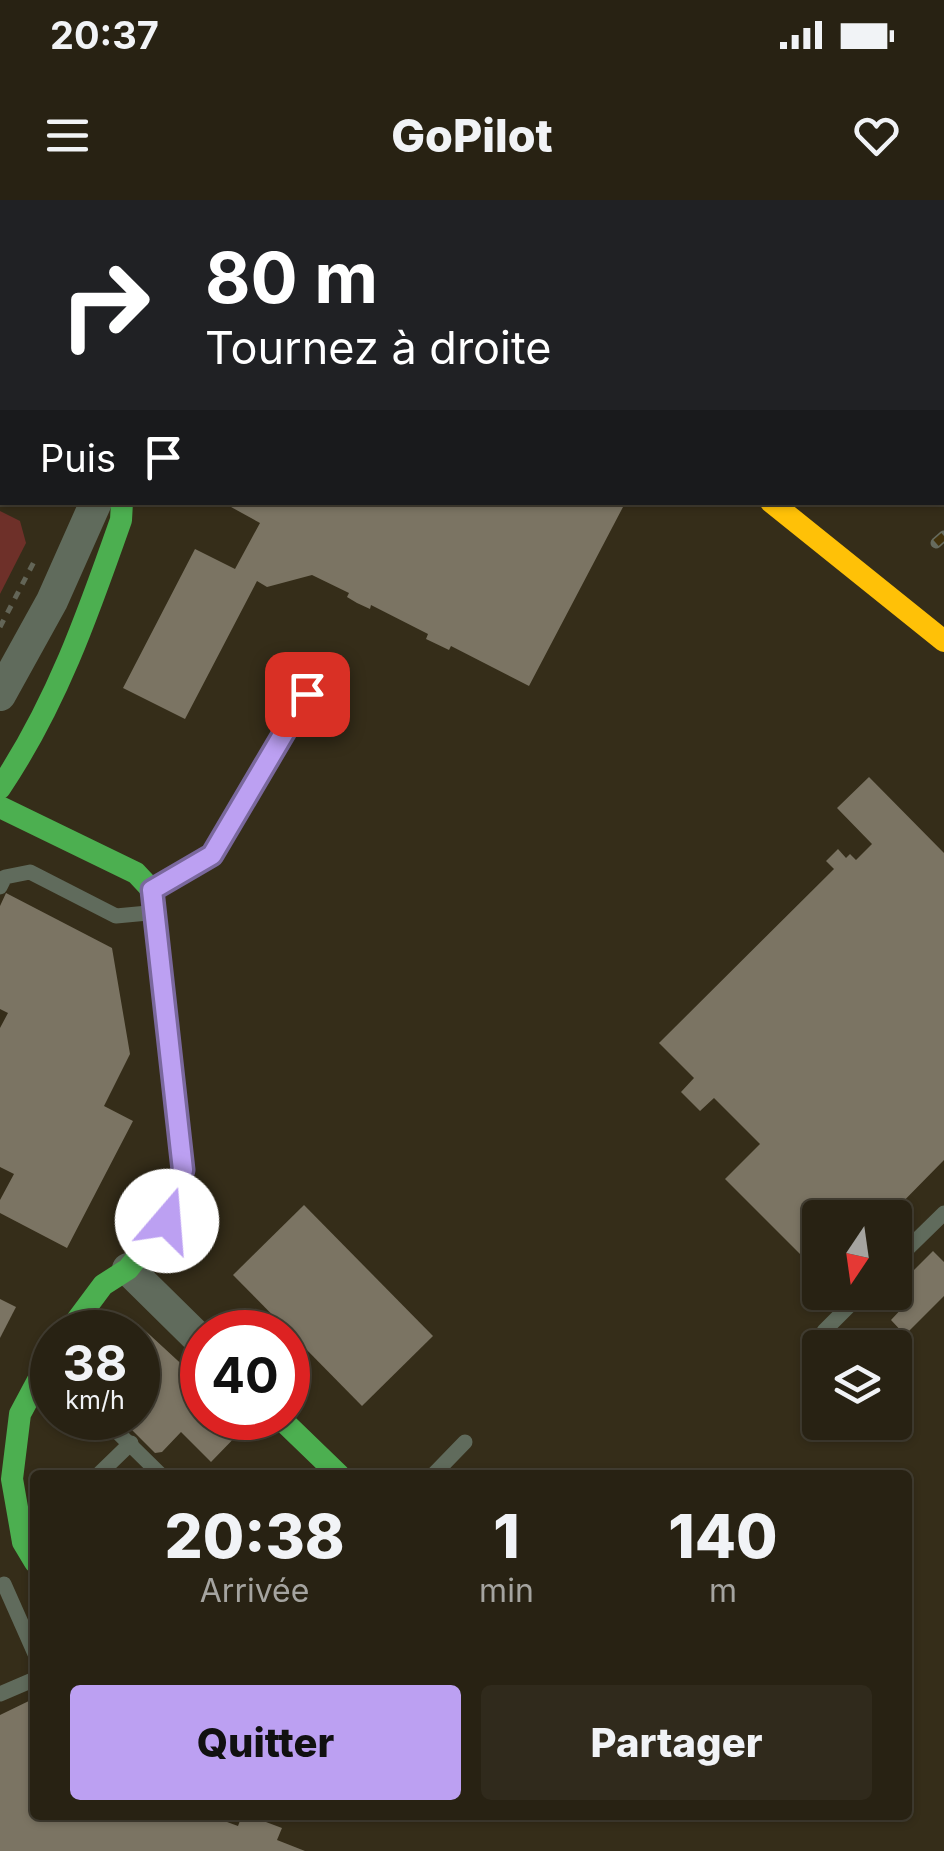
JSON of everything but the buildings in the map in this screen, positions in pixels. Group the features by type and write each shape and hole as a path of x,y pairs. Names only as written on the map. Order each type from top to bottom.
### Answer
{"street":[{"path":"0,696 52,601 95,505"},
{"path":"0,788 25,754 72,657 121,520 122,505"},
{"path":"775,505 944,641"},
{"path":"0,807 136,873 153,901 183,1170 167,1221 128,1269 103,1285 84,1310"},
{"path":"128,1269 180,1320"},
{"path":"30,1397 9,1432 12,1479 23,1542 30,1555"},
{"path":"303,1440 334,1470"}],"lane":[{"path":"0,887 5,878 30,872 116,916 153,901 212,855 307,694"},
{"path":"912,1244 944,1213"},
{"path":"826,1330 845,1310"},
{"path":"127,1440 156,1470"},
{"path":"438,1470 466,1442"},
{"path":"103,1470 130,1443"},
{"path":"30,1567 2,1585 30,1644"},
{"path":"0,1694 30,1681"}],"shaded area":[{"path":"0,511 20,521 26,543 0,594"}],"railway":[{"path":"936,543 944,536"}],"traffic: fast":[{"path":"0,788 38,724 69,658 121,520 122,505"},
{"path":"0,807 136,873 151,889 183,1170 167,1221 128,1269 103,1285 84,1310"},
{"path":"30,1395 20,1414 12,1479 23,1542 30,1554"},
{"path":"303,1440 334,1470"}],"traffic: slow":[{"path":"775,505 944,641"}],"route":[{"path":"167,1221 183,1170 152,890 212,855 307,694"}]}
